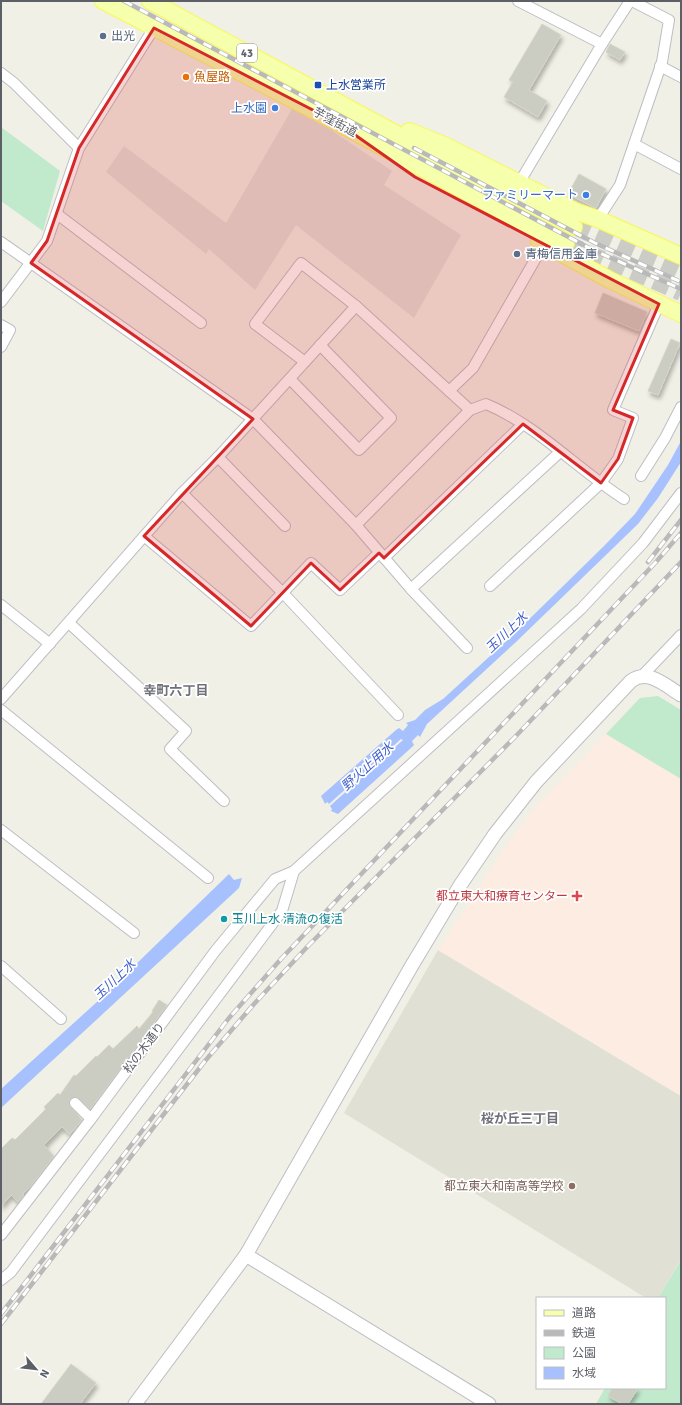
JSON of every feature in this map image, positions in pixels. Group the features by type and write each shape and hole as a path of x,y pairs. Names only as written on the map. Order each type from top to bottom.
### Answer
{"main road":[{"name":"芋窪街道","path":"103,1 338,123 533,228 566,243"},
{"name":"芋窪街道","path":"150,1 574,227"},
{"path":"344,105 442,144 575,212 598,219 681,256"},
{"path":"338,123 415,177 610,280 681,314"}],"street":[{"path":"518,1 602,44"},
{"path":"519,183 602,44 631,1 668,20 660,66 620,184 598,219"},
{"path":"1,302 47,241 79,148 154,28"},
{"path":"660,66 681,77"},
{"path":"1,73 14,82 79,148"},
{"path":"634,144 681,169"},
{"path":"57,214 201,323"},
{"path":"1,242 253,419 356,525 411,589 467,648"},
{"path":"449,391 473,368 544,244"},
{"path":"304,362 255,324 302,263 356,306 470,410"},
{"path":"490,586 602,483 618,459 633,418 614,410 659,304"},
{"path":"1,699 182,493 253,419 356,306"},
{"path":"1,325 10,330 1,347"},
{"path":"290,379 358,450 391,418 320,345"},
{"path":"356,525 470,410 486,404 523,424 624,499"},
{"path":"641,476 665,438 681,407"},
{"path":"144,536 251,626 310,563 340,590 382,555 523,424"},
{"path":"411,589 560,452"},
{"path":"218,456 285,526"},
{"path":"182,493 282,592 398,715"},
{"path":"1,1280 15,1266 282,911 294,871 581,609 643,543 681,493"},
{"path":"1,605 50,644"},
{"path":"69,623 186,731 170,749 224,801"},
{"path":"135,1404 246,1255 411,967 459,887 495,834 536,782 615,697 631,680 642,676 681,635"},
{"path":"642,676 655,679 681,695"},
{"path":"1,710 208,878"},
{"path":"1,830 134,933"},
{"name":"松の木通り","path":"1,1235 91,1119 216,950 275,879 294,871"},
{"path":"1,966 61,1019"},
{"path":"75,1103 91,1119"},
{"path":"246,1255 489,1404"}],"highlighted area":[{"path":"154,28 338,123 415,177 659,304 613,410 633,418 618,459 601,483 523,424 384,558 379,553 340,590 311,563 251,626 144,536 253,419 31,263 47,241 79,148"}],"shaded area":[{"path":"292,109 331,130 392,171 384,185 461,235 414,318 296,225 255,290 209,249 206,254 106,172 124,146 226,223"},
{"name":"都立東大和療育センター","path":"606,734 681,779 681,1096 438,950 508,843 539,803"},
{"name":"都立東大和南高等学校","path":"438,950 681,1096 681,1259 659,1297 644,1297 344,1113"}],"green space":[{"path":"1,127 60,171 43,231 1,201"},
{"path":"658,696 681,710 681,779 606,734 640,698"},
{"path":"681,1260 681,1404 596,1404 604,1389 666,1389 666,1297 659,1297"}],"water":[{"name":"野火止用水","path":"681,441 681,462 658,498 638,524 516,642 427,724 420,737 418,735 412,741 414,745 411,748 338,814 331,811 332,809 330,806 403,740 401,739 329,804 327,802 325,804 321,796 396,730 399,728 403,731 408,725 406,723 415,720 425,710 443,699 513,635 603,547 635,514 668,465"},
{"path":"229,874 234,880 242,878 239,888 1,1108 1,1089 98,1001"}],"building":[{"path":"542,24 561,35 529,90 547,101 538,117 504,97 513,82 509,80"},
{"path":"610,44 625,52 620,60 606,52"},
{"path":"579,174 606,189 596,208 568,194"},
{"path":"603,293 647,312 639,331 595,313"},
{"path":"671,339 680,343 658,395 648,391"},
{"path":"159,1000 167,1005 130,1056 121,1063 122,1067 90,1109 77,1097 70,1099 69,1105 82,1120 70,1134 62,1127 44,1145 54,1156 30,1187 22,1194 24,1195 18,1202 11,1195 1,1206 1,1149 12,1138 15,1140 46,1109 44,1107 58,1093 60,1095 74,1075 76,1076 109,1045 113,1049 137,1026 139,1029 153,1012 152,1011"},
{"path":"71,1364 96,1383 80,1404 41,1404"},
{"path":"612,1389 637,1389 628,1404 622,1404 608,1396"}],"tunnel":[{"path":"574,227 681,274"},
{"path":"566,243 681,293"}],"railway":[{"path":"124,1 593,250 681,289"},
{"path":"414,148 595,243 681,282"},
{"path":"648,562 681,520"},
{"path":"1,1314 229,1018 281,959 656,562 681,533"},
{"path":"1,1324 205,1061 254,1004 308,946 515,737 681,562"}],"place":[{"name":"出光","path":"103,36"},
{"name":"魚屋路","path":"186,77"},
{"name":"上水営業所","path":"318,85"},
{"name":"上水園","path":"275,108"},
{"name":"ファミリーマート","path":"586,195"},
{"name":"青梅信用金庫","path":"517,254"},
{"name":"都立東大和療育センター","path":"577,896"},
{"name":"玉川上水 清流の復活","path":"224,919"},
{"name":"都立東大和南高等学校","path":"572,1186"}],"district":[{"name":"幸町六丁目","path":"176,690"},
{"name":"桜が丘三丁目","path":"520,1118"}],"water label":[{"name":"玉川上水","path":"506,632"},
{"name":"玉川上水","path":"114,979"}]}
